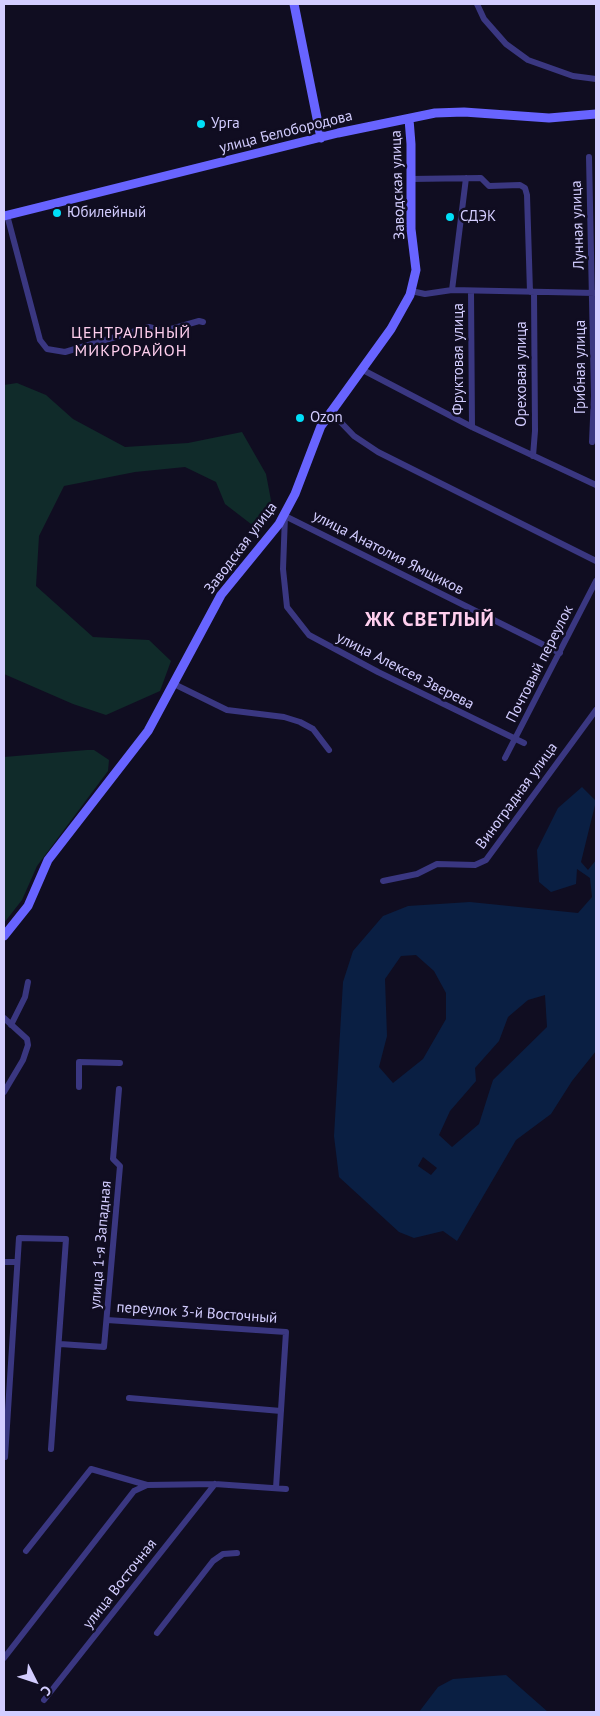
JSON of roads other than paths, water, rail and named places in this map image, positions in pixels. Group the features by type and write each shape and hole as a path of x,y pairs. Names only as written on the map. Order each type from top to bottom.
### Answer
{"street":[{"path":"294,4 320,138"},
{"path":"477,4 484,19 506,44 528,60 573,76 596,79"},
{"name":"улица Белобородова","path":"5,216 320,138 409,118 464,112 549,118 596,114"},
{"name":"Заводская улица","path":"4,936 28,906 48,860 139,744 174,684 221,595 285,516 315,438 330,412 391,329 411,291 416,270 411,228 411,144 409,118"},
{"name":"Лунная улица","path":"589,157 594,293"},
{"path":"410,179 466,178 452,290"},
{"name":"Ореховая улица","path":"466,178 481,178 489,186 520,185 526,190 532,292 535,430 533,456"},
{"path":"5,216 40,340 46,349 65,352 149,327 164,331 199,321 203,322"},
{"path":"411,291 425,294 452,290 594,293"},
{"name":"Фруктовая улица","path":"471,291 472,427"},
{"name":"Грибная улица","path":"592,442 595,394 594,293"},
{"path":"361,369 472,427 596,485"},
{"path":"330,412 354,436 378,452 596,561"},
{"name":"улица Алексея Зверева","path":"285,516 283,569 287,607 313,638 479,723 524,743"},
{"name":"улица Анатолия Ямщиков","path":"285,516 560,653"},
{"name":"Почтовый переулок","path":"506,758 596,581"},
{"path":"174,684 227,710 284,717 300,722 313,729 329,750"},
{"name":"Виноградная улица","path":"383,880 417,874 437,864 474,865 486,860 596,710"},
{"path":"11,1025 27,992 28,982"},
{"path":"4,1018 27,1039 28,1049 4,1092"},
{"path":"79,1087 79,1062 120,1063"},
{"name":"улица 1-я Западная","path":"60,1344 104,1347 120,1166 113,1159 119,1089"},
{"path":"6,1457 19,1238 66,1240 51,1449"},
{"path":"4,1262 17,1262"},
{"name":"переулок 3-й Восточный","path":"107,1320 286,1332 281,1410"},
{"path":"129,1398 281,1410 276,1488"},
{"path":"26,1550 91,1469 98,1469 147,1485 215,1484 286,1489"},
{"name":"улица Восточная","path":"44,1700 215,1484"},
{"path":"4,1658 134,1491 147,1485"},
{"path":"157,1632 213,1561 223,1554 237,1553"}],"water":[{"path":"582,787 596,801 581,862 588,870 596,860 596,1051 572,1081 551,1114 516,1140 457,1241 443,1231 414,1238 399,1232 339,1177 334,1136 343,982 353,951 383,916 408,906 470,902 578,913 592,897 590,878 577,869 576,884 551,892 539,882 537,850 558,808","holes":["416,955 434,971 446,993 446,1019 423,1059 393,1083 379,1067 387,1036 385,979 401,956","545,995 547,1027 493,1080 479,1124 452,1147 439,1135 450,1111 476,1081 475,1068 499,1041 508,1017 528,1000","423,1157 437,1168 431,1175 418,1166"]},
{"path":"506,1675 548,1712 419,1712 438,1687 453,1679"}],"place":[{"name":"Урга","path":"201,124"},
{"name":"Юбилейный","path":"57,213"},
{"name":"СДЭК","path":"450,217"},
{"name":"Ozon","path":"300,418"}],"district":[{"name":"ЦЕНТРАЛЬНЫЙ МИКРОРАЙОН","path":"131,342"},
{"name":"ЖК СВЕТЛЫЙ","path":"430,620"}]}
